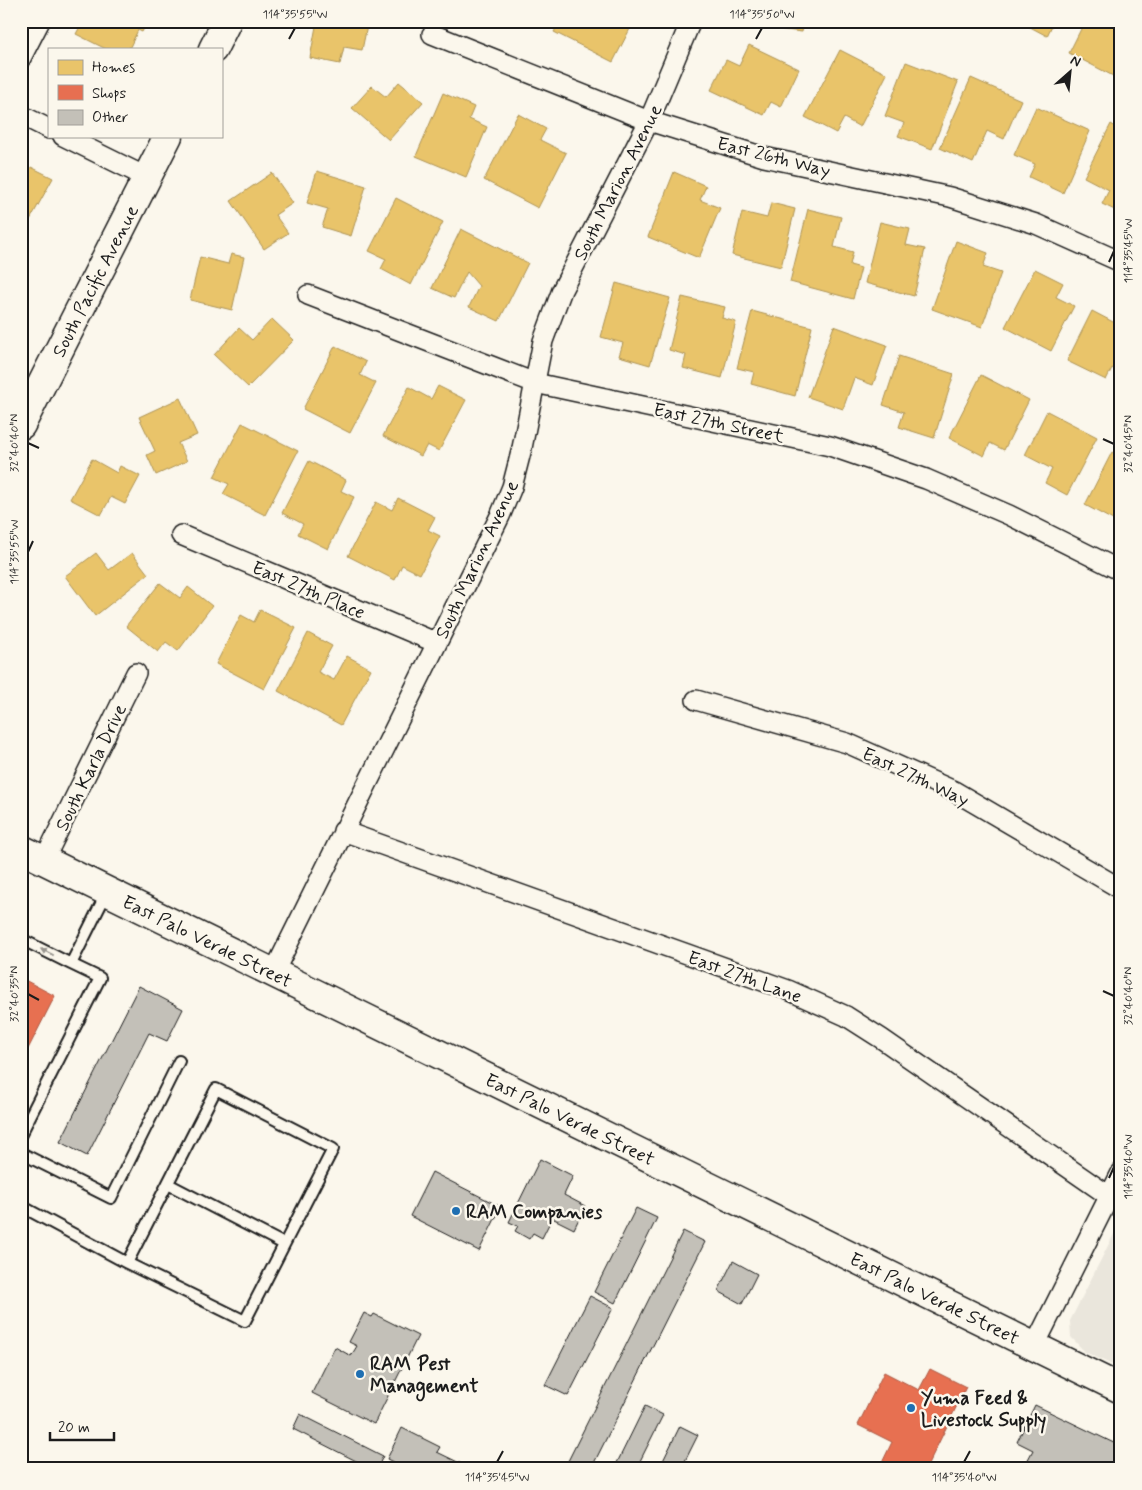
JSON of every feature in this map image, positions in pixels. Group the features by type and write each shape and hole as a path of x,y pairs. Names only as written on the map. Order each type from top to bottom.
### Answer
{"street":[{"path":"21,58 40,21"},
{"path":"214,48 227,21"},
{"name":"South Marion Avenue","path":"273,974 500,516 512,487 522,448 543,341 562,290 649,121 691,21"},
{"name":"East 26th Way","path":"432,34 649,121 764,157 950,197 1036,224 1121,262"},
{"path":"21,115 48,128"},
{"path":"67,138 148,178"},
{"name":"South Pacific Avenue","path":"21,425 167,138"},
{"name":"East 27th Street","path":"308,294 535,383 830,446 942,486 1009,516 1121,571"},
{"name":"East 27th Place","path":"181,535 437,643"},
{"name":"South Karla Drive","path":"33,855 136,673"},
{"name":"East 27th Way","path":"696,700 847,743 954,791 1121,888"},
{"name":"East 27th Lane","path":"343,832 788,990 846,1016 1109,1196"},
{"name":"East Palo Verde Street","path":"33,855 1121,1388"},
{"path":"1035,1346 1121,1173"}],"lane":[{"path":"71,964 107,892"},
{"path":"21,1134 100,978 22,940"},
{"path":"21,1152 111,1198 179,1061"},
{"path":"21,1206 127,1263 245,1321 333,1149 216,1089 127,1263"},
{"path":"168,1184 284,1244"}],"shaded area":[{"path":"1121,1220 1121,1369 1085,1352 1071,1337 1070,1321"}],"building: Homes":[{"path":"83,21 148,21 142,32 138,30 129,48 104,48 76,34"},
{"path":"317,21 368,21 362,50 344,47 340,64 310,58"},
{"path":"521,21 536,21 534,26"},
{"path":"560,21 634,21 613,62 554,32"},
{"path":"770,21 804,21 802,32 769,28"},
{"path":"1019,21 1054,21 1047,36"},
{"path":"1085,21 1121,21 1121,70 1117,78 1069,53"},
{"path":"749,45 799,69 781,107 771,102 764,115 711,90 726,60 739,66"},
{"path":"840,50 887,74 860,127 844,118 836,133 805,117"},
{"path":"906,62 958,82 932,149 898,136 904,123 885,116"},
{"path":"971,78 1021,100 1004,139 987,131 973,163 940,148"},
{"path":"399,82 423,102 389,140 352,108 372,86 386,97"},
{"path":"443,93 474,107 469,119 487,127 466,177 416,156"},
{"path":"1036,107 1090,131 1063,193 1029,177 1035,164 1014,155"},
{"path":"518,114 546,129 540,140 566,153 538,208 484,180"},
{"path":"1111,124 1121,130 1121,213 1102,204 1109,190 1084,177"},
{"path":"31,167 53,178 25,229 21,227 21,185"},
{"path":"317,171 366,186 351,236 322,227 328,209 307,203"},
{"path":"674,172 706,186 700,200 720,208 699,258 648,237"},
{"path":"272,173 293,203 275,215 288,233 264,249 231,201"},
{"path":"396,198 443,222 411,285 381,269 386,259 369,251"},
{"path":"771,203 795,209 781,267 732,255 742,212 767,218"},
{"path":"808,209 841,217 834,247 853,252 850,265 861,268 853,299 790,282"},
{"path":"880,222 910,229 906,245 925,249 914,296 865,283"},
{"path":"461,229 528,263 499,321 469,307 479,286 467,272 454,298 432,288"},
{"path":"956,241 988,253 983,267 1001,273 982,327 932,309"},
{"path":"231,254 244,257 232,310 190,300 200,257 228,264"},
{"path":"1035,269 1063,283 1056,297 1074,306 1051,351 1005,327"},
{"path":"616,283 670,298 650,365 619,356 623,343 601,337"},
{"path":"682,297 725,307 722,318 736,322 722,378 683,368 686,355 669,350"},
{"path":"752,311 812,327 795,396 751,384 754,372 737,368"},
{"path":"1092,311 1115,323 1121,312 1121,373 1112,368 1106,380 1067,361"},
{"path":"272,319 294,340 248,387 214,355 239,328 252,340"},
{"path":"834,326 887,345 873,385 854,378 843,409 808,397"},
{"path":"335,346 366,362 360,375 376,383 350,433 303,409"},
{"path":"899,356 954,374 934,438 899,427 904,412 883,405"},
{"path":"981,375 1029,400 1004,450 990,443 984,456 949,438"},
{"path":"438,386 466,400 439,451 427,445 421,456 383,436 409,387 431,399"},
{"path":"180,398 197,435 178,443 187,461 156,475 147,455 155,451 139,417"},
{"path":"1047,411 1097,437 1067,495 1045,483 1052,469 1025,455"},
{"path":"242,423 298,451 265,515 223,494 229,484 214,477"},
{"path":"1112,452 1121,457 1121,505 1113,520 1085,505"},
{"path":"92,459 117,473 120,466 140,476 125,504 111,497 101,515 70,499"},
{"path":"309,461 346,480 341,491 354,497 328,549 298,534 303,524 282,513"},
{"path":"398,498 435,517 428,530 440,536 420,574 402,565 395,580 348,556 376,502 392,510"},
{"path":"96,553 109,570 132,553 148,574 95,616 65,576"},
{"path":"160,583 180,598 188,587 212,606 178,651 166,642 158,652 126,626"},
{"path":"260,610 296,628 264,689 216,664 241,615 254,622"},
{"path":"308,633 332,646 318,672 334,680 347,656 371,669 341,725 278,691"}],"building: Shops":[{"path":"21,978 55,996 28,1049 21,1046"},
{"name":"Yuma Feed & Livestock Supply","path":"930,1369 966,1387 926,1469 879,1469 892,1442 858,1425 884,1372 919,1390"}],"building: Other":[{"path":"139,986 183,1009 167,1041 149,1033 87,1156 60,1142"},
{"path":"540,1159 573,1176 564,1195 585,1206 574,1229 552,1218 542,1238 533,1233 529,1239 515,1231 518,1226 509,1222"},
{"name":"RAM Companies","path":"432,1172 501,1207 479,1251 410,1216"},
{"path":"636,1208 657,1218 615,1303 594,1292"},
{"path":"683,1231 705,1242 591,1469 564,1469"},
{"path":"733,1261 757,1274 742,1304 718,1291"},
{"path":"590,1296 613,1308 568,1396 545,1385"},
{"name":"RAM Pest Management","path":"364,1313 372,1317 374,1314 418,1336 374,1424 312,1393 335,1347 351,1356 357,1346 349,1342"},
{"path":"1035,1405 1120,1446 1109,1469 1023,1469 1033,1450 1017,1442"},
{"path":"645,1406 663,1415 636,1469 614,1469"},
{"path":"300,1414 383,1456 377,1469 372,1469 293,1429"},
{"path":"680,1426 698,1435 681,1469 659,1469"},
{"path":"402,1428 440,1447 437,1452 472,1469 407,1469 387,1459"}],"place":[{"name":"RAM Companies","path":"456,1211"},
{"name":"RAM Pest Management","path":"360,1374"},
{"name":"Yuma Feed & Livestock Supply","path":"911,1408"}]}
